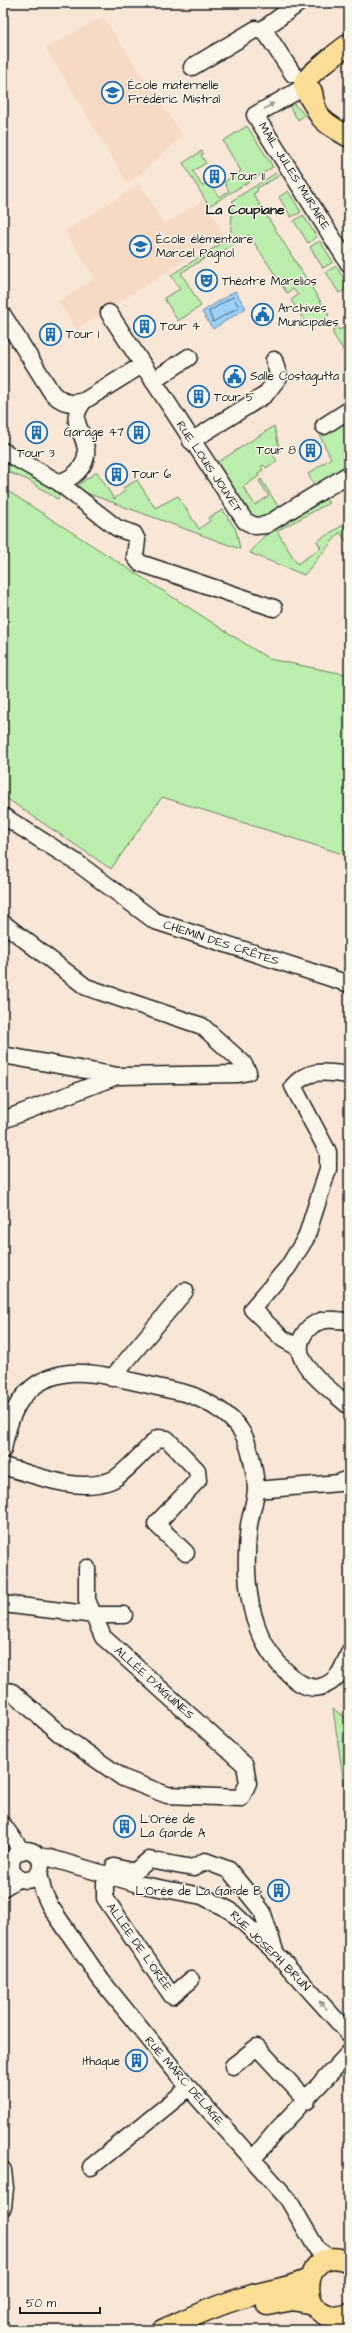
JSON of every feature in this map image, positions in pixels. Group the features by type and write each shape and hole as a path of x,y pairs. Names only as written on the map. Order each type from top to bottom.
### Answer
{"main road":[{"path":"349,44 308,83 316,112 322,120 349,137"},
{"path":"162,2330 213,2308 250,2295 291,2287 311,2275 318,2265 340,2260"},
{"path":"311,2275 309,2296 313,2304 319,2311 344,2320"},
{"path":"194,2330 259,2306 293,2300 313,2304"}],"street":[{"path":"192,67 251,31 262,30 299,3"},
{"path":"262,30 308,83"},
{"name":"MAIL JULES MURAIRE","path":"308,83 255,115 349,264"},
{"name":"RUE LOUIS JOUVET","path":"109,313 191,441 245,521 255,526 266,525 349,474"},
{"path":"3,315 52,392 59,400 74,404 84,401 142,365"},
{"path":"153,380 189,357"},
{"path":"191,441 265,395 278,377 274,360"},
{"path":"58,482 76,474 85,459 85,443 77,426 76,417 78,409 84,401"},
{"path":"324,426 349,410"},
{"path":"3,451 58,482 117,528 134,534 137,540 135,557 140,562 274,608"},
{"name":"CHEMIN DES CRÊTES","path":"3,816 76,862 155,922 349,984"},
{"path":"3,923 86,987 202,1026 243,1063 248,1072 238,1074 118,1076 3,1055"},
{"path":"299,1348 283,1339 252,1309 288,1267 306,1238 328,1169 328,1152 293,1086 301,1076 310,1074 349,1075"},
{"path":"3,1120 118,1076"},
{"path":"112,1378 185,1291"},
{"path":"349,1321 322,1320 308,1327 301,1339 299,1348 303,1360 328,1388 349,1406"},
{"path":"3,1450 13,1411 29,1389 39,1382 57,1375 73,1373 112,1378 194,1396 228,1415 243,1433 250,1450 256,1490 249,1525 248,1586 253,1615 262,1637 281,1667 299,1683 313,1688 332,1683 339,1676 349,1653"},
{"path":"3,1466 72,1485 93,1484 113,1480 158,1438 167,1440 197,1470 198,1480 156,1524 186,1553"},
{"path":"256,1490 339,1484 349,1478"},
{"name":"ALLÉE D'AIGUINES","path":"3,1690 12,1692 60,1734 123,1778 167,1795 240,1798 248,1783 245,1765 103,1637 87,1600 87,1568"},
{"path":"3,1604 95,1616 124,1615"},
{"path":"3,1825 16,1868"},
{"path":"3,1838 16,1868"},
{"path":"16,1868 31,1851 39,1866"},
{"path":"98,1873 96,1863 134,1872 150,1860 193,1868 205,1861 229,1870 262,1911 275,1953"},
{"name":"RUE JOSEPH BRUN","path":"3,1888 16,1868 33,1879 39,1866 59,1861 138,1884 202,1896 231,1911 275,1953 349,2034"},
{"name":"RUE MARC DELAGE","path":"39,1866 44,1891 59,1920 125,2012 189,2088 288,2199 317,2249 340,2260"},
{"name":"RUE MARC DELAGE","path":"16,1868 41,1903 59,1920"},
{"name":"ALLÉE DE L'ORÉE","path":"98,1873 105,1898 172,1996 191,1980"},
{"path":"233,2066 257,2047 306,2101"},
{"path":"253,2159 276,2131 306,2101 349,2053"},
{"path":"91,2167 189,2088"},
{"path":"3,2170 5,2188 3,2207"},
{"name":"RUE MARC DELAGE","path":"310,2238 311,2275"}],"shaded area":[{"name":"École maternelle Frédéric Mistral","path":"103,17 183,136 128,184 46,48"},
{"name":"École élémentaire Marcel Pagnol","path":"140,184 164,224 204,200 224,235 77,329 58,302 95,279 65,231"}],"green space":[{"path":"286,101 294,104 305,115 298,120"},
{"path":"247,126 273,167 209,206 183,163 202,151 203,154 201,155 206,163 193,171 202,186 209,182 219,197 229,191 224,182 241,171 223,141"},
{"path":"276,173 279,176 257,188 258,191 253,194 329,315 309,328 291,300 298,295 293,289 287,293 249,235 213,257 211,254 181,273 201,306 178,321 164,298 180,289 171,275 225,241 230,241 233,200"},
{"path":"288,191 301,212 291,217 279,197"},
{"path":"303,215 317,237 308,243 294,221"},
{"path":"320,241 333,262 323,268 310,247"},
{"path":"336,266 349,287 339,293 326,272"},
{"path":"337,327 339,330 345,327 349,336 349,359 333,334 333,329"},
{"path":"349,415 349,468 317,489 308,474 331,458 320,436"},
{"path":"274,426 280,451 273,455 277,461 266,468 264,465 261,466 263,470 258,473 259,476 243,487 255,505 269,496 259,481 261,479 279,508 266,516 259,517 250,515 215,464"},
{"path":"3,455 54,488 57,493 63,493 57,499 28,480 3,470"},
{"path":"97,472 114,499 125,491 123,488 137,480 155,508 178,496 199,529 210,521 208,518 223,510 236,530 240,549 73,488"},
{"path":"3,488 269,659 349,675 349,856 162,797 111,869 3,796"},
{"path":"326,499 329,503 277,531 297,564 321,548 317,541 343,525 349,534 349,546 340,532 304,575 250,553 263,537"},
{"path":"333,1709 349,1720 349,1819"}],"water":[{"path":"235,291 246,308 213,329 202,312"}],"place":[{"name":"École maternelle Frédéric Mistral","path":"113,92"},
{"name":"Tour 11","path":"214,176"},
{"name":"École élémentaire Marcel Pagnol","path":"140,246"},
{"name":"Théatre Marelios","path":"207,281"},
{"name":"Archives Municipales","path":"262,315"},
{"name":"Tour 4","path":"145,326"},
{"name":"Tour 1","path":"50,334"},
{"name":"Salle Costagutta","path":"234,376"},
{"name":"Tour 5","path":"199,397"},
{"name":"Tour 3","path":"36,432"},
{"name":"Garage 47","path":"139,432"},
{"name":"Tour 8","path":"311,450"},
{"name":"Tour 6","path":"116,474"},
{"name":"L'Orée de La Garde A","path":"124,1826"},
{"name":"L'Orée de La Garde B","path":"278,1891"},
{"name":"Ithaque","path":"136,2061"}],"district":[{"name":"La Coupiane","path":"245,210"}]}
